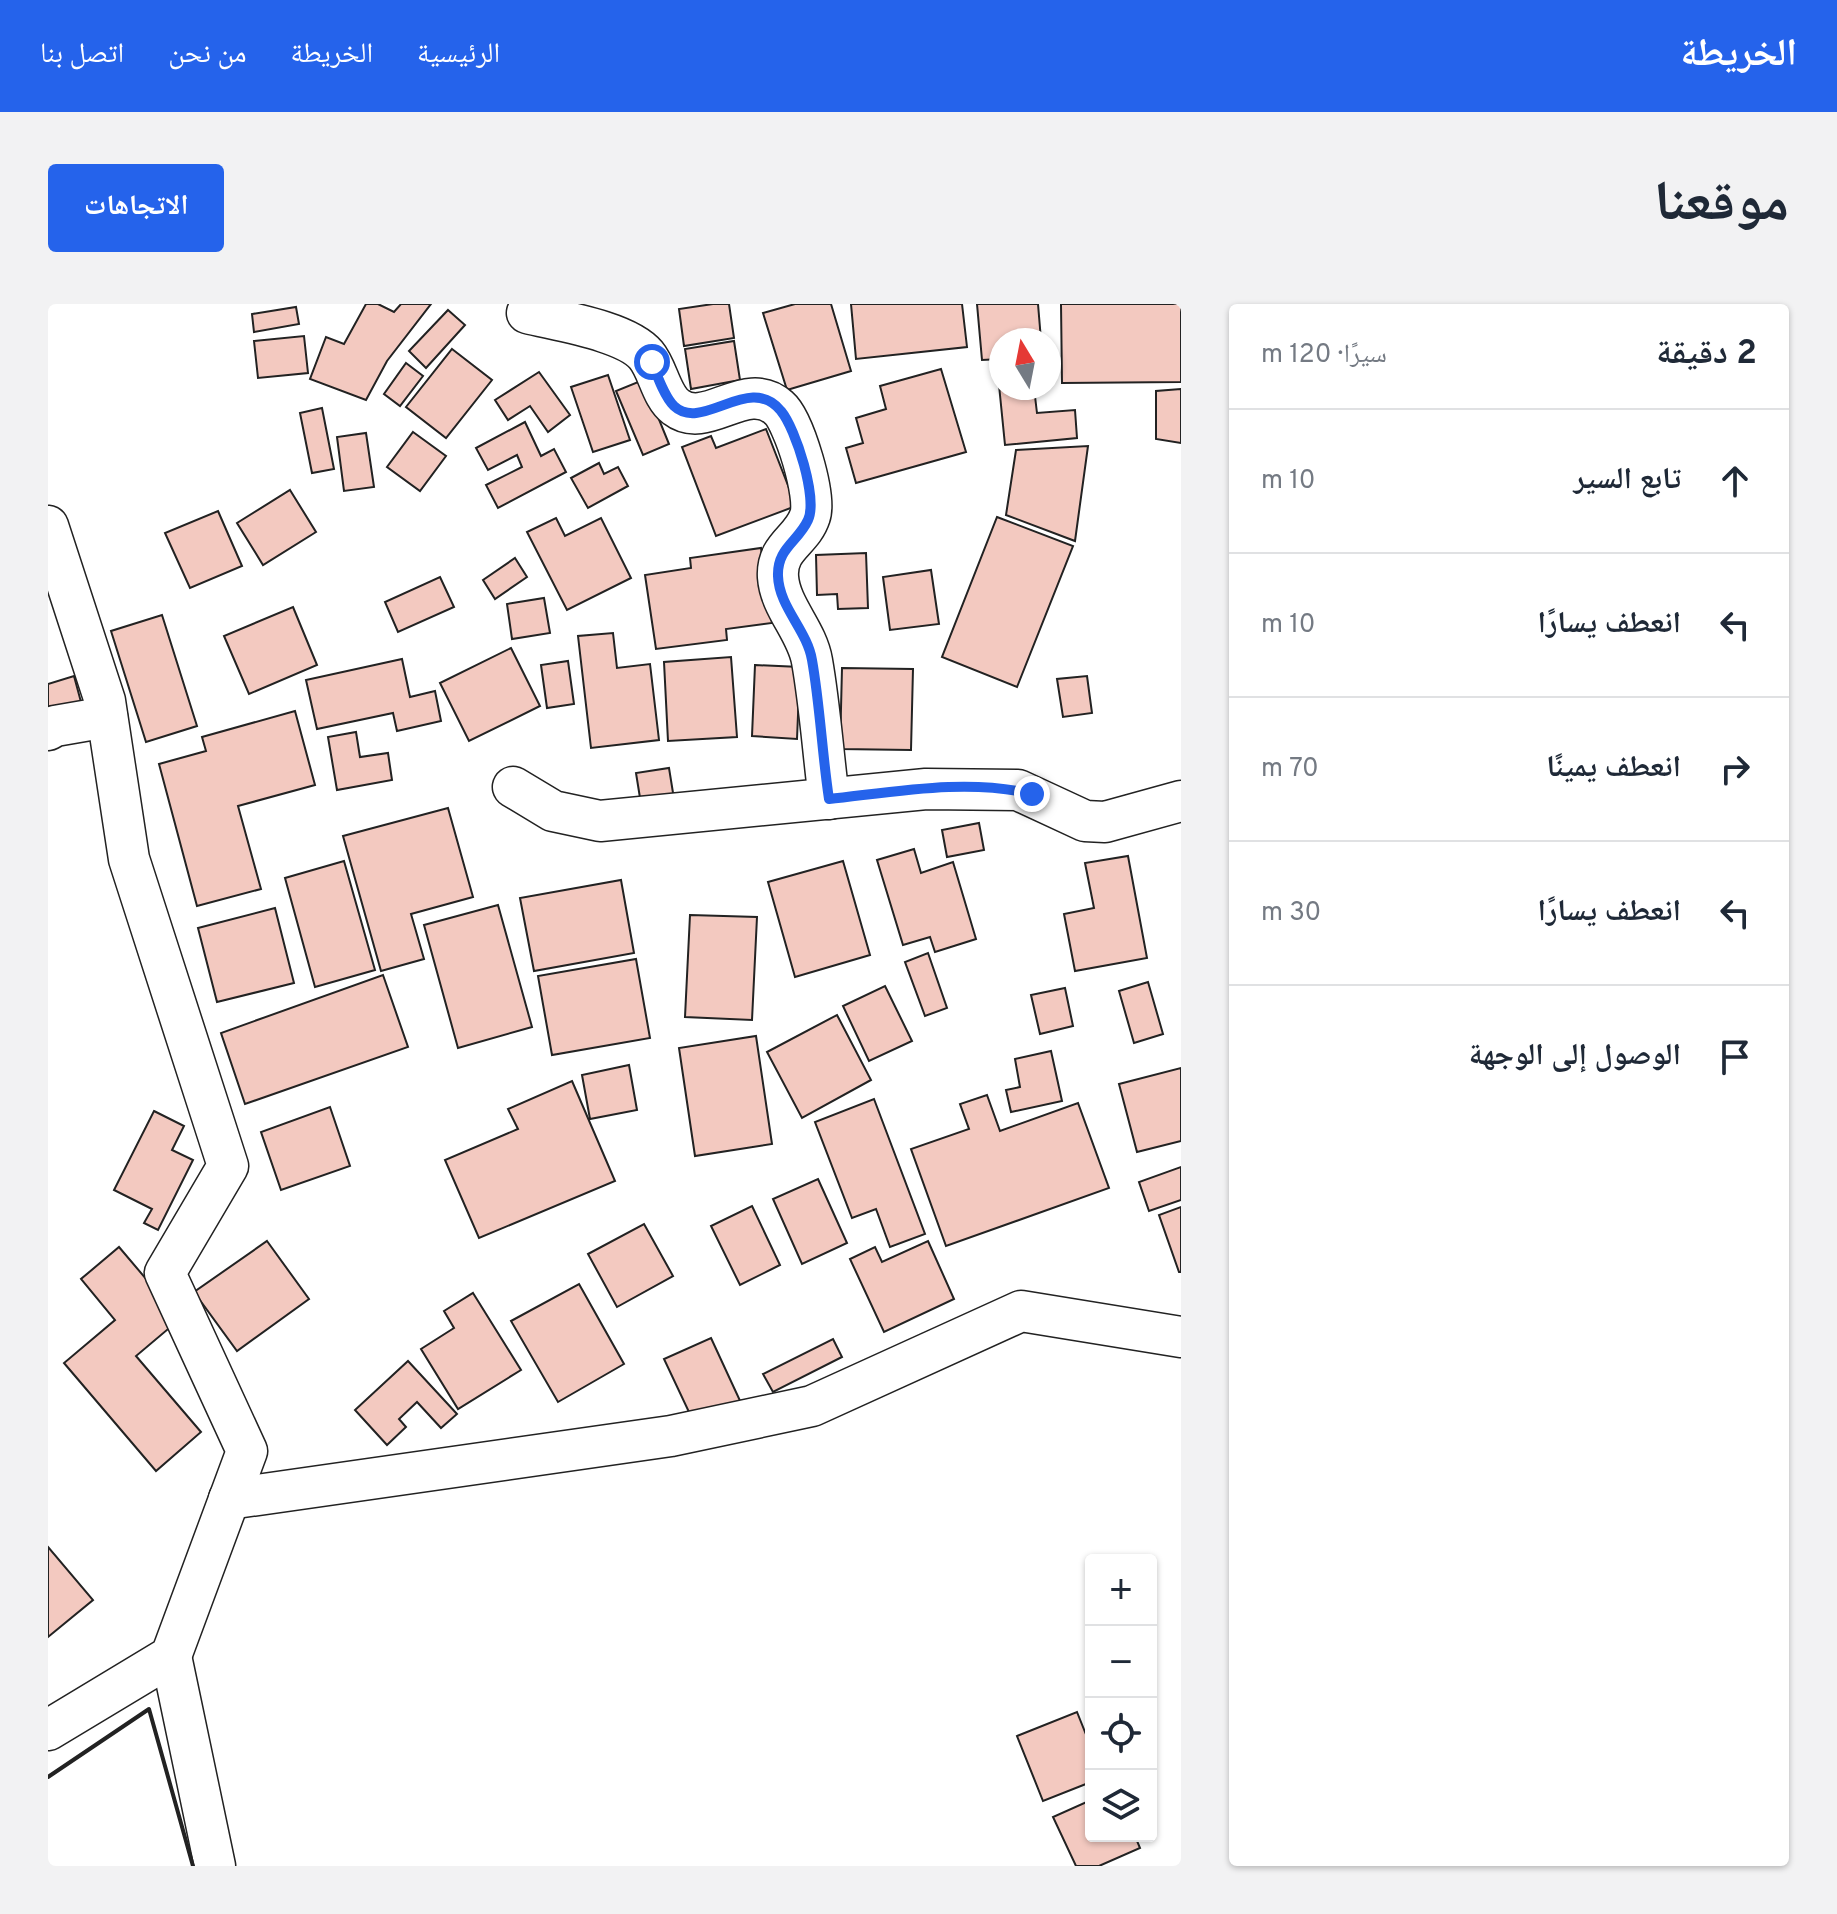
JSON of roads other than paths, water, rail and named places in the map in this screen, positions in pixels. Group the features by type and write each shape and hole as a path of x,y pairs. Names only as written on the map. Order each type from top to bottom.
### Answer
{"street":[{"path":"527,313 628,340 652,362 674,406 686,412 700,412 748,397 758,398 779,408 789,421 812,503 807,524 783,549 778,574 779,588 812,661 829,799"},
{"path":"48,526 107,717 129,859 228,1166 165,1273 247,1451 171,1656 215,1866"},
{"path":"48,730 55,726 107,717"},
{"path":"513,787 553,811 600,821 926,789 1018,790 1085,821 1105,822 1181,801"},
{"path":"229,1499 671,1436 812,1406 1021,1311 1181,1337"},
{"path":"48,1730 171,1656"}]}
